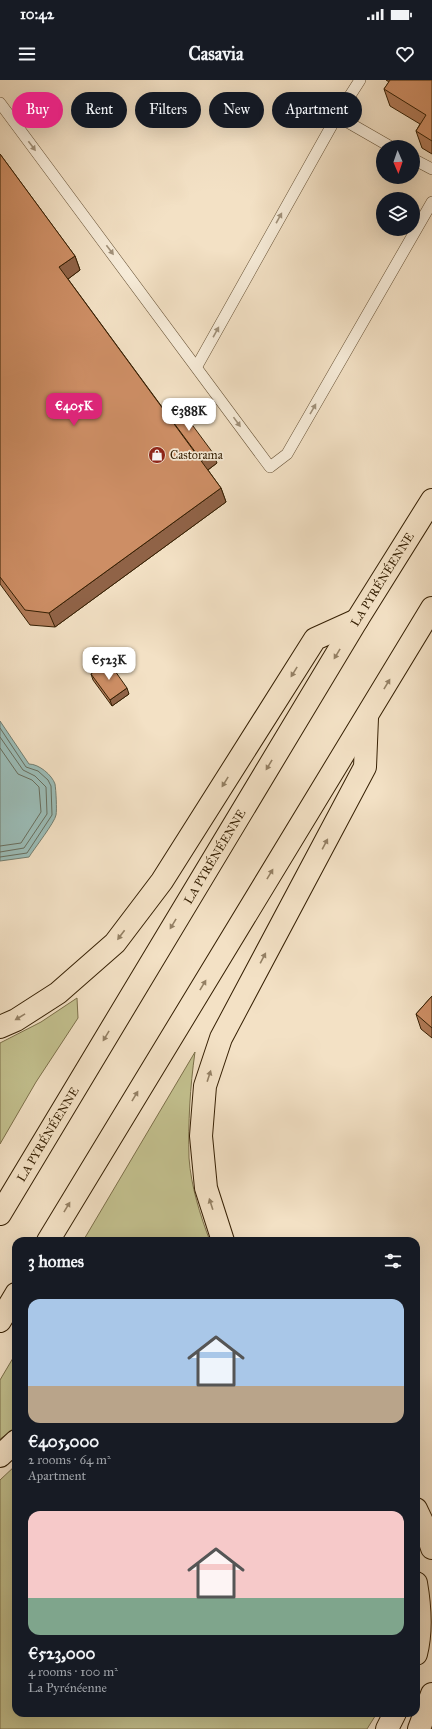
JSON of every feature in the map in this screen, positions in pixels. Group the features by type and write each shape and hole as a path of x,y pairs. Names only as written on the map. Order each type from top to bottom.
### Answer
{"highway":[{"name":"LA PYRÉNÉENNE","path":"0,1214 357,620 432,500"},
{"path":"50,1237 101,1151 367,717 432,608"},
{"path":"0,1027 16,1020 58,993 115,943 162,881 315,639 357,620"},
{"path":"222,1237 206,1188 201,1136 205,1086 221,1038 366,767 367,717"},
{"path":"0,1321 12,1301"},
{"path":"0,1456 12,1445"},
{"path":"420,1517 432,1548"},
{"path":"419,1729 432,1694"},
{"path":"387,1729 393,1717"}],"lane":[{"path":"352,92 360,80"},
{"path":"0,103 270,467 287,454 432,202"},
{"path":"196,366 330,128"},
{"path":"358,128 379,140"},
{"path":"420,163 432,169"}],"shaded area":[{"path":"77,998 78,1018 36,1082 0,1144 0,1043 41,1022"},
{"path":"195,1052 190,1105 189,1158 196,1200 209,1237 85,1237"},
{"path":"12,1360 12,1431 0,1439 0,1380"},
{"path":"12,1469 12,1717 374,1717 367,1729 0,1729 0,1480"}],"water":[{"path":"0,721 29,764 33,764 41,768 48,774 55,784 56,815 29,857 0,861"}],"building":[{"path":"390,80 432,80 432,141 416,131 426,115 384,89"},
{"path":"0,154 75,256 59,267 221,488 49,613 25,610 0,577"},
{"path":"176,403 213,453 202,461 165,411"},
{"path":"108,661 127,688 110,700 91,674"},
{"path":"432,996 432,1028 416,1014"}],"place":[{"name":"Castorama","path":"157,455"}]}
